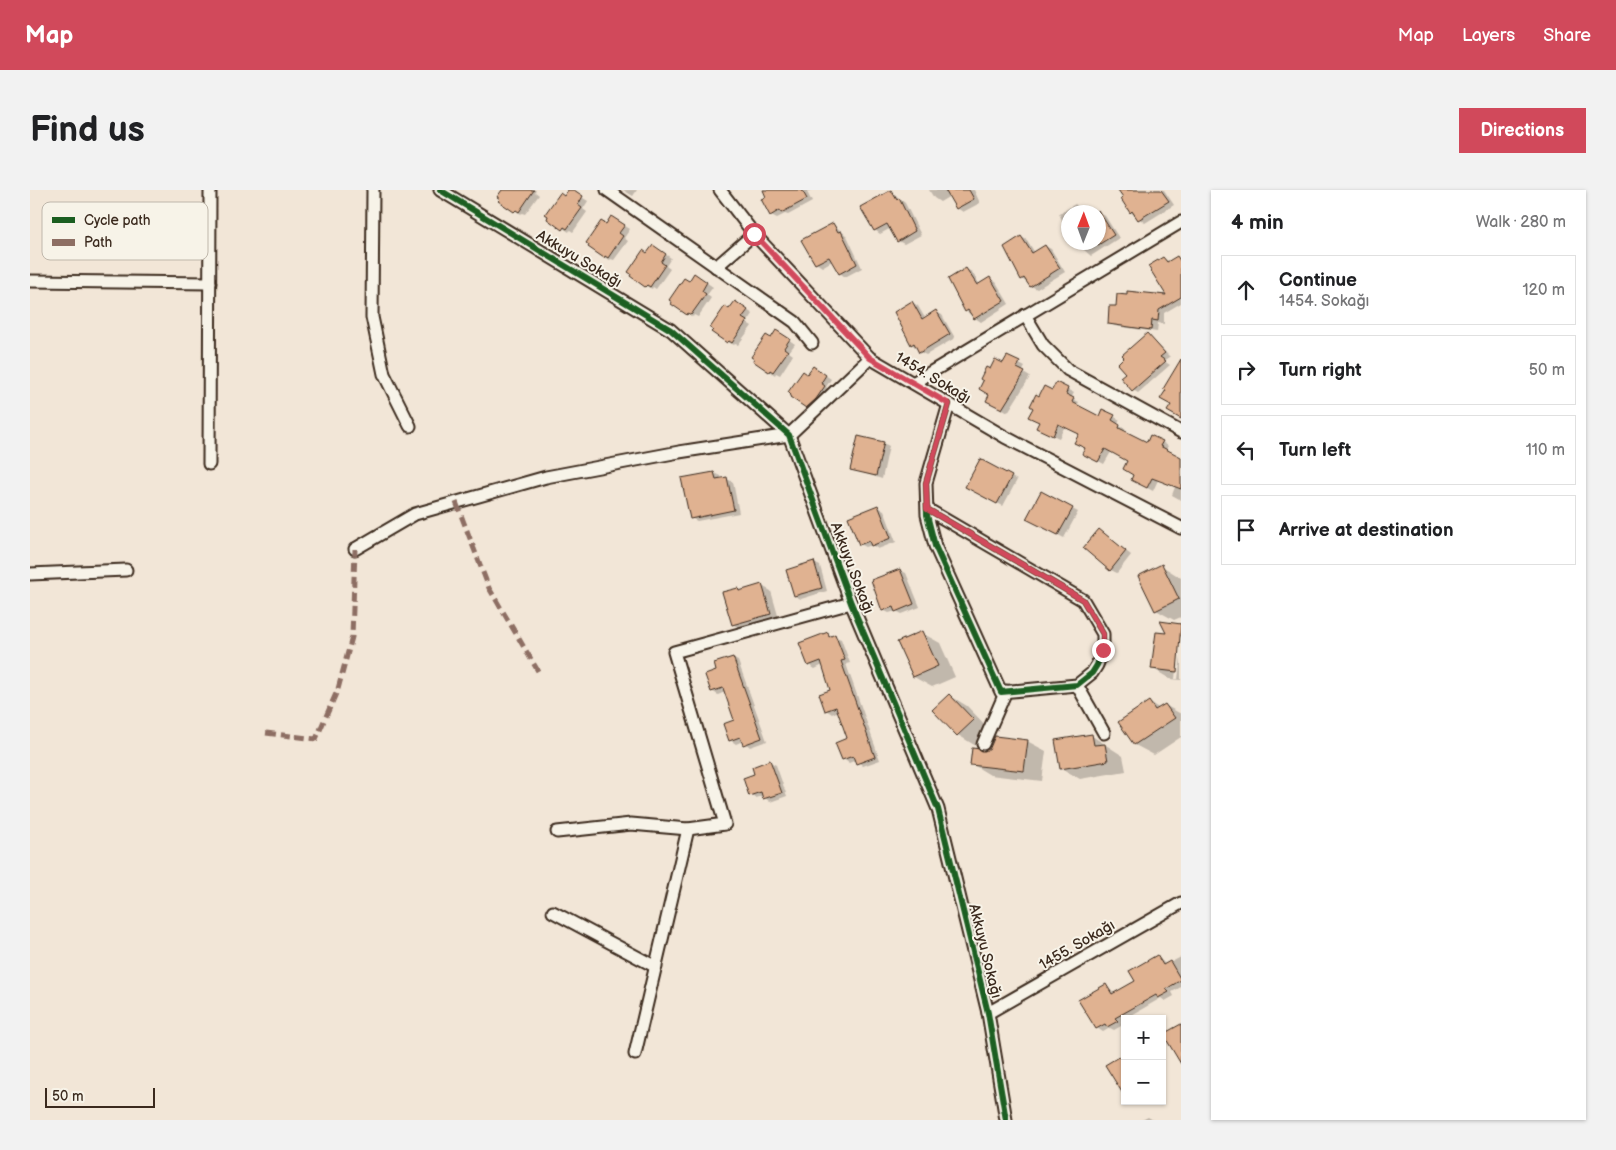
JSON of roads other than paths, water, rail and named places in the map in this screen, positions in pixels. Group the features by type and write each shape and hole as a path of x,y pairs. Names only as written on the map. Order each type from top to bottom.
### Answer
{"street":[{"path":"209,464 210,190"},
{"path":"373,190 372,317 384,374 410,426"},
{"name":"Akkuyu Sokağı","path":"440,190 672,330 789,435 851,603 938,809 988,1013 1006,1120"},
{"path":"607,190 795,322 812,342"},
{"name":"1454. Sokağı","path":"720,190 754,234 870,358 1005,437 1181,528"},
{"path":"912,383 1181,222"},
{"path":"716,267 754,234"},
{"path":"30,281 210,283"},
{"path":"1025,315 1043,345 1068,370 1181,432"},
{"path":"355,549 415,514 546,477 789,435 870,358"},
{"path":"927,509 1083,600 1103,634 1103,650 1092,674 1077,685 1001,692 935,546 927,509 926,483 949,404"},
{"path":"30,574 126,570"},
{"path":"558,832 631,824 688,829 725,824 674,652 851,603"},
{"path":"1077,685 1104,734"},
{"path":"982,744 1006,692"},
{"path":"635,1054 688,829"},
{"name":"1455. Sokağı","path":"988,1013 1181,903"},
{"path":"553,912 656,967"}]}
